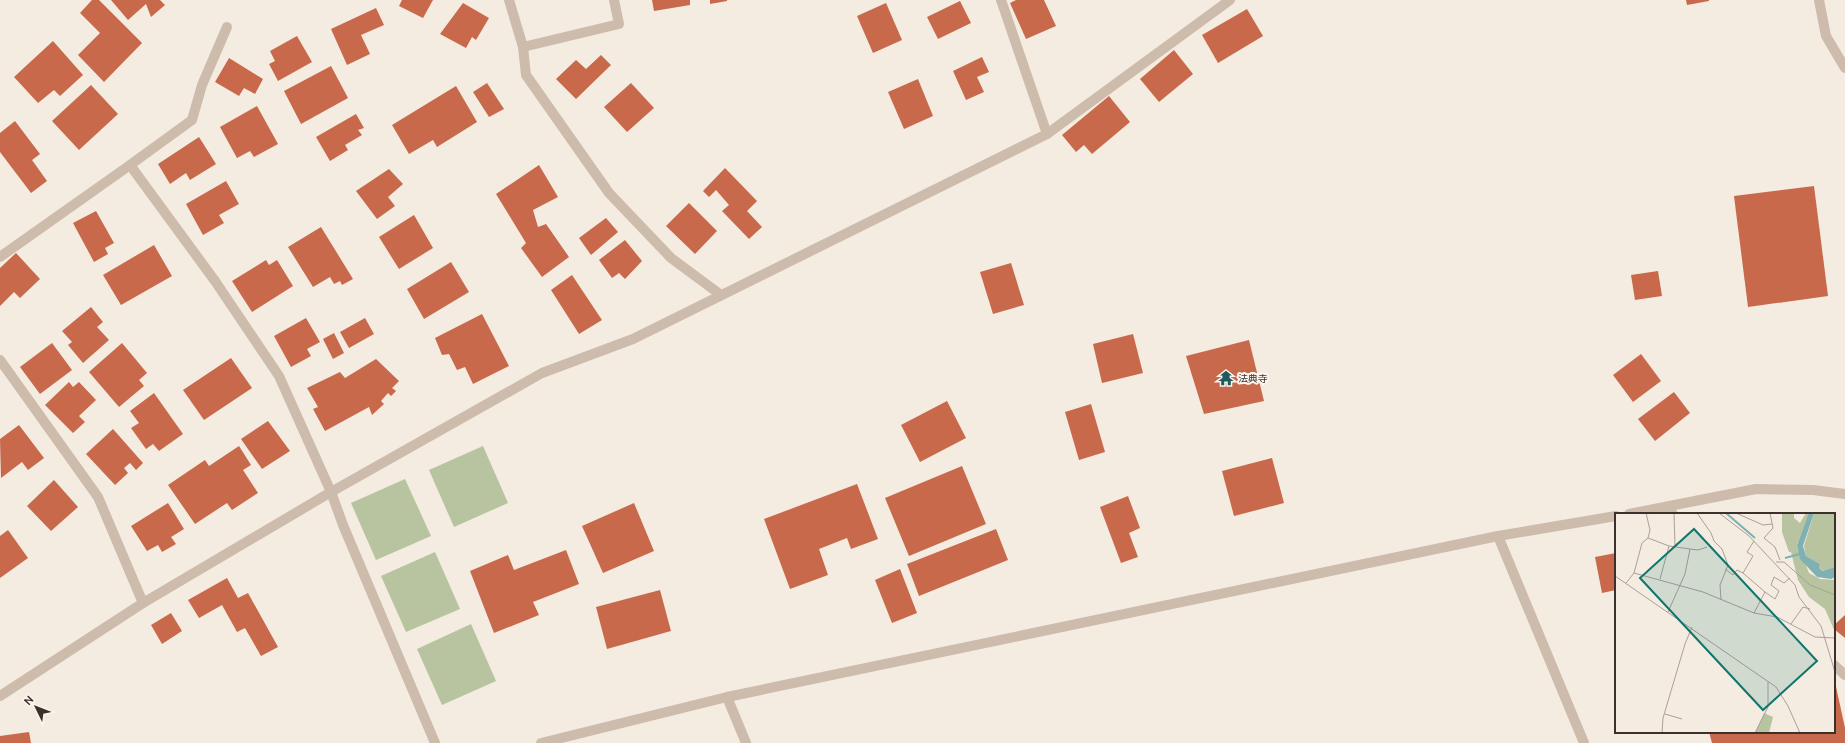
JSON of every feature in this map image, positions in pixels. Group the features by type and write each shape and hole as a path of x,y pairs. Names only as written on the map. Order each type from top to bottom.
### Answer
{"street":[{"path":"509,0 523,47 526,75 609,193 671,258 721,296"},
{"path":"523,47 619,24 614,0"},
{"path":"1001,0 1047,134"},
{"path":"0,696 144,603 331,492 542,373 633,339 1047,134 1230,0"},
{"path":"1819,0 1826,36 1845,68"},
{"path":"0,256 192,120 202,85 227,27"},
{"path":"130,165 215,281 279,376 331,492 343,525 435,743"},
{"path":"0,360 98,497 144,603"},
{"path":"1642,513 1669,511 1756,489 1813,490 1845,494"},
{"path":"541,743 727,697 1498,536 1615,516"},
{"path":"1498,536 1584,743"},
{"path":"1835,666 1845,675"},
{"path":"727,697 746,743"}],"green space":[{"path":"483,446 508,503 454,527 429,470"},
{"path":"405,479 431,536 376,560 351,503"},
{"path":"435,552 460,609 406,632 381,576"},
{"path":"471,624 496,681 442,705 417,649"}],"building":[{"path":"92,0 99,0 142,43 104,82 78,55 100,33 80,13"},
{"path":"111,0 160,0 165,5 151,17 146,4 128,20"},
{"path":"402,0 433,0 423,18 399,6"},
{"path":"652,0 690,0 690,5 654,11"},
{"path":"710,0 727,0 727,1 710,4"},
{"path":"1016,0 1044,0 1056,26 1026,39 1010,3"},
{"path":"1686,0 1709,0 1709,1 1687,5"},
{"path":"960,1 971,23 938,39 927,17"},
{"path":"463,3 489,18 476,40 472,37 466,48 440,34"},
{"path":"886,3 902,40 873,53 857,16"},
{"path":"376,8 384,25 361,35 370,54 347,65 331,29"},
{"path":"1247,9 1263,36 1218,63 1202,35"},
{"path":"297,36 312,62 278,81 269,64 275,61 270,51"},
{"path":"53,41 83,75 60,96 54,90 38,103 14,77"},
{"path":"1174,50 1193,74 1159,102 1140,79"},
{"path":"601,55 611,65 576,99 556,79 576,60 586,69"},
{"path":"982,57 989,72 977,77 984,92 966,100 953,71"},
{"path":"229,58 263,79 255,94 244,88 239,96 215,82"},
{"path":"331,66 348,98 301,124 284,91"},
{"path":"918,79 933,116 904,129 888,92"},
{"path":"487,83 504,109 489,117 473,92"},
{"path":"631,83 654,108 627,132 604,107"},
{"path":"91,85 118,114 79,150 52,121"},
{"path":"456,86 477,122 437,147 433,140 409,154 392,125"},
{"path":"1109,96 1130,122 1092,154 1084,145 1076,152 1062,135"},
{"path":"257,106 278,144 254,157 250,151 237,158 220,127"},
{"path":"356,114 364,128 358,130 362,135 345,145 348,150 330,161 316,137"},
{"path":"15,121 40,154 32,160 47,181 31,193 0,152 0,133"},
{"path":"199,137 216,164 190,180 186,173 170,184 158,164"},
{"path":"539,165 558,197 533,210 538,227 546,224 569,257 542,277 521,248 526,243 496,194"},
{"path":"725,168 757,201 747,211 762,227 749,239 722,211 729,205 716,190 709,197 703,191"},
{"path":"389,169 403,184 388,197 395,206 377,219 356,191"},
{"path":"226,181 239,204 219,215 224,223 203,235 186,204"},
{"path":"1814,186 1828,296 1748,307 1734,196"},
{"path":"689,203 717,231 695,254 666,226"},
{"path":"96,211 114,243 105,248 108,254 94,262 73,223"},
{"path":"414,215 433,248 399,269 379,237"},
{"path":"606,218 618,232 591,255 579,238"},
{"path":"321,227 353,279 342,285 340,281 334,284 330,277 313,287 288,247"},
{"path":"625,240 642,261 625,279 619,273 612,278 599,260"},
{"path":"154,245 172,276 121,305 103,275"},
{"path":"16,253 40,279 20,298 14,292 0,306 0,268"},
{"path":"266,260 269,265 277,260 293,286 252,312 232,281"},
{"path":"451,262 469,292 424,319 407,289"},
{"path":"1011,263 1024,305 993,314 980,272"},
{"path":"1658,271 1662,296 1635,300 1631,275"},
{"path":"572,275 602,320 579,334 551,290"},
{"path":"91,307 103,322 97,327 109,340 83,363 68,345 72,342 62,331"},
{"path":"482,314 509,366 473,384 465,367 457,370 449,354 442,355 435,338"},
{"path":"306,318 320,342 307,349 311,356 291,367 274,336"},
{"path":"365,318 374,334 349,348 340,332"},
{"path":"334,333 344,353 333,359 323,339"},
{"path":"1133,334 1143,373 1102,383 1093,344"},
{"name":"法典寺","path":"1249,340 1264,401 1204,414 1186,356"},
{"path":"52,343 72,370 40,394 20,367"},
{"path":"122,343 147,373 139,380 144,386 119,407 89,372"},
{"path":"1641,354 1661,381 1633,402 1613,375"},
{"path":"231,358 252,388 204,420 183,390"},
{"path":"376,359 399,381 392,388 396,391 391,396 388,393 381,401 384,404 372,415 369,407 325,431 313,409 318,407 307,388 340,372 345,378"},
{"path":"69,382 73,387 79,382 96,400 79,416 85,422 73,433 45,405"},
{"path":"1674,392 1690,413 1655,441 1638,419"},
{"path":"154,393 183,434 159,451 153,444 146,449 131,428 139,423 130,411"},
{"path":"947,401 966,438 920,462 901,425"},
{"path":"1091,404 1105,452 1079,460 1065,412"},
{"path":"268,421 290,451 262,469 241,439"},
{"path":"19,425 44,458 28,470 22,462 1,478 0,439"},
{"path":"113,429 143,463 136,470 130,463 124,468 128,473 115,485 86,454"},
{"path":"239,446 251,465 243,470 258,493 232,510 227,503 195,524 168,485 205,460 209,466"},
{"path":"1272,458 1284,503 1234,516 1222,471"},
{"path":"962,466 986,524 909,556 885,498"},
{"path":"54,480 78,507 51,531 27,506"},
{"path":"857,484 878,539 851,549 847,538 819,549 828,575 790,589 764,519"},
{"path":"1128,496 1140,528 1129,533 1138,557 1121,563 1100,507"},
{"path":"168,503 184,529 171,537 176,544 162,552 158,545 147,551 131,526"},
{"path":"634,503 654,551 603,573 582,526"},
{"path":"996,529 1008,560 919,596 907,564"},
{"path":"8,530 28,558 0,578 0,536"},
{"path":"566,550 579,584 533,602 539,615 494,633 470,571 508,555 514,570"},
{"path":"1615,553 1615,590 1602,593 1595,557"},
{"path":"900,569 917,613 892,623 875,580"},
{"path":"227,578 238,598 248,593 278,647 261,656 245,628 237,632 222,605 199,618 188,600"},
{"path":"660,590 671,631 607,649 596,607"},
{"path":"171,613 182,631 162,644 151,625"},
{"path":"1845,615 1845,638 1835,630 1835,624"},
{"path":"1835,682 1845,728 1845,743 1712,743 1709,733 1835,733"},
{"path":"29,732 31,743 0,743 0,736"}],"place":[{"name":"法典寺","path":"1226,378"}]}
